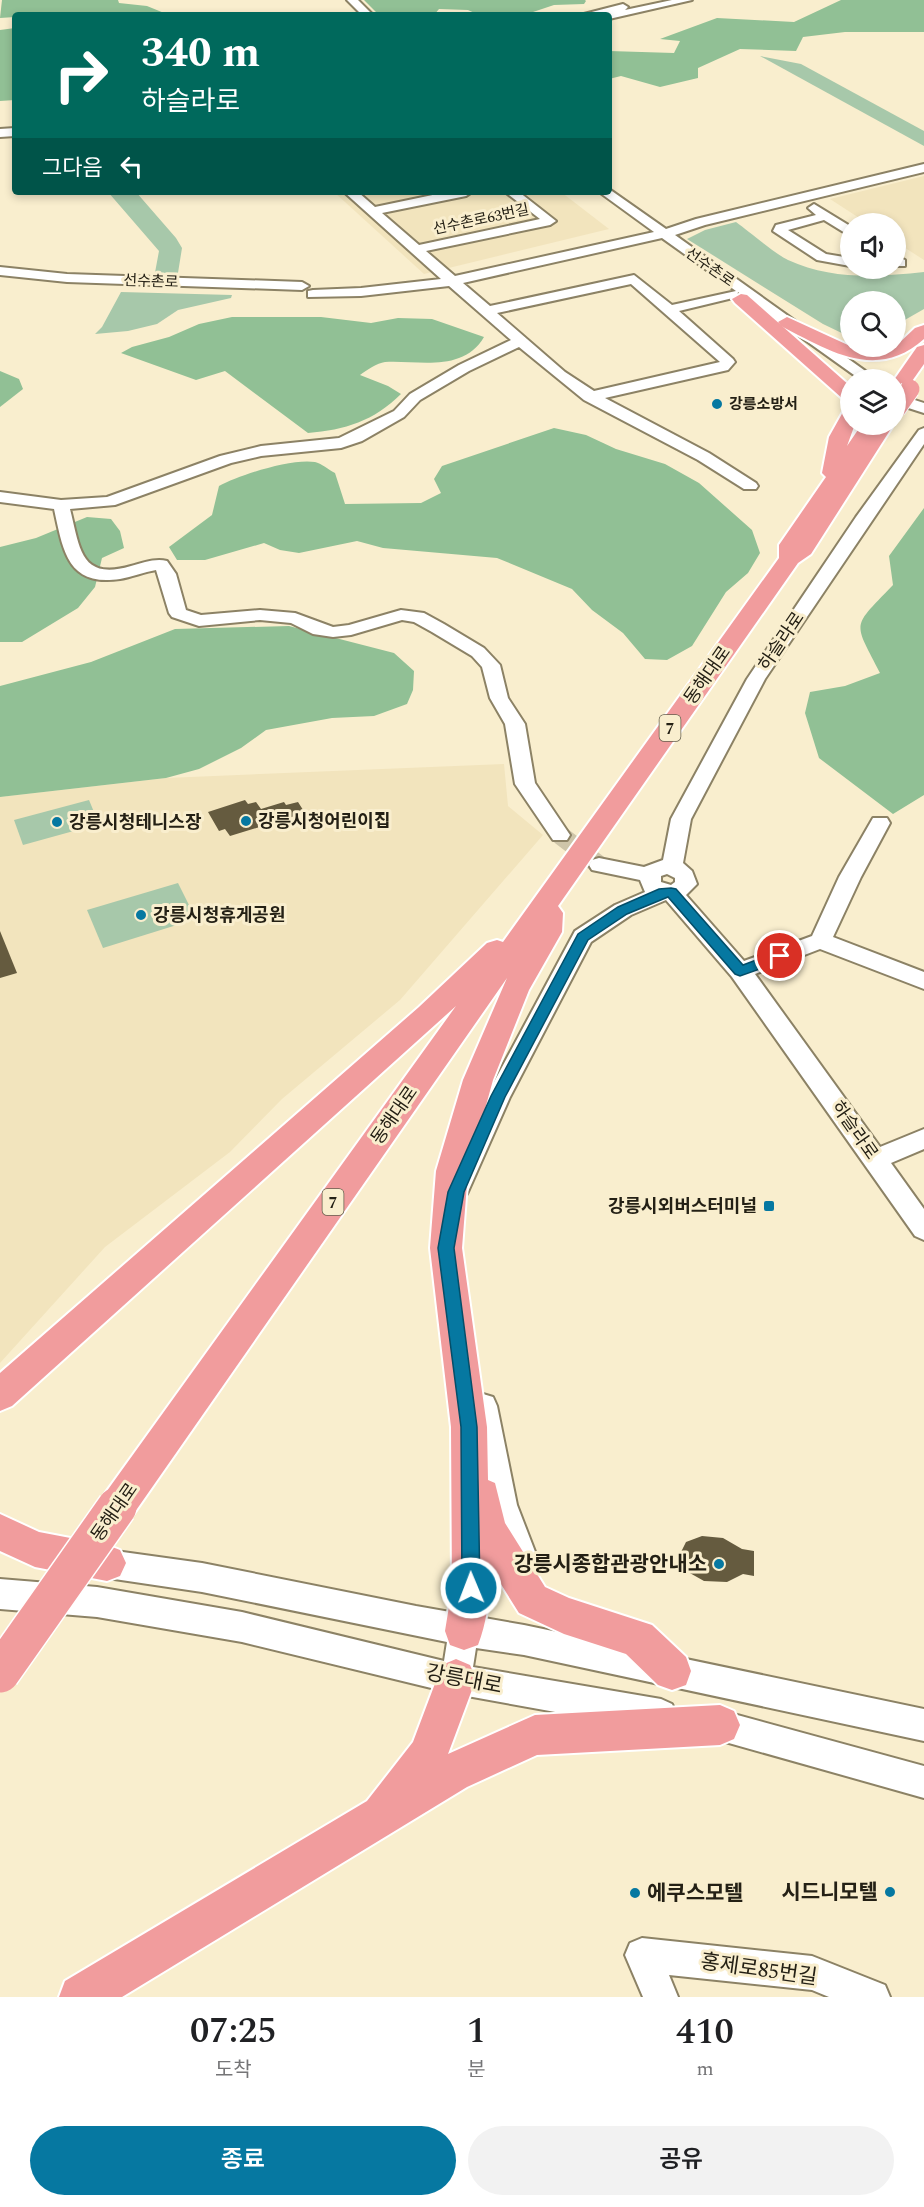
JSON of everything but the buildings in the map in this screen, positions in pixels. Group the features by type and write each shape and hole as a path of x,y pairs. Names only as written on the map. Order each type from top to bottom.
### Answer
{"main road":[{"path":"736,297 840,387"},
{"path":"787,322 846,351 877,355 903,348 924,330"},
{"path":"906,387 924,351"},
{"path":"906,390 924,369"},
{"path":"828,489 840,435"},
{"name":"동해대로","path":"790,558 790,545 865,435"},
{"name":"동해대로","path":"0,1673 790,558 803,549 878,435"},
{"path":"550,899 548,932 515,990 478,1080 452,1171 446,1248 469,1427 489,1529 532,1600 564,1615 638,1639 672,1671"},
{"path":"0,1395 429,1015 550,899"},
{"path":"464,1631 471,1588 469,1427"},
{"path":"0,1532 35,1549 106,1563"},
{"path":"382,1816 428,1755 456,1680"},
{"path":"81,1997 453,1773 535,1735 720,1725"}],"street":[{"path":"599,12 657,0"},
{"path":"612,15 687,0"},
{"name":"선수촌로","path":"0,279 63,285 376,292 453,279 924,168"},
{"name":"선수촌로63번길","path":"354,195 453,279"},
{"name":"선수촌로63번길","path":"373,211 451,195"},
{"name":"선수촌로63번길","path":"418,249 550,221 515,195"},
{"path":"596,195 655,233"},
{"path":"609,195 655,233"},
{"path":"800,199 840,225"},
{"path":"826,216 781,228 780,231 822,257 840,260"},
{"name":"선수촌로","path":"655,233 736,297 840,369"},
{"name":"선수촌로","path":"655,233 855,369"},
{"name":"선수촌로","path":"0,271 67,278 308,290"},
{"path":"453,279 521,340 590,396 713,459 750,486"},
{"path":"488,311 634,279 672,309 728,362 723,367 590,396"},
{"name":"선수촌로","path":"672,309 736,297"},
{"path":"0,497 61,505 109,502 242,455 324,446 356,438 399,414 415,397 464,368 521,340"},
{"path":"906,395 924,408"},
{"name":"하슬라로","path":"661,887 683,888 687,880 682,872 672,867 681,819 756,679 864,517 924,433"},
{"path":"61,505 77,565 87,573 99,577 161,565 167,574 178,613 188,618 199,621 260,615 295,618 319,630 333,632 351,630 401,615 418,617 478,652 490,665 499,698 515,724 525,784 560,835"},
{"path":"820,942 849,878 880,823"},
{"path":"599,865 661,887"},
{"path":"446,1248 456,1192 498,1096 583,937 661,887"},
{"name":"하슬라로","path":"661,887 740,971 924,1229"},
{"path":"740,971 820,942 924,981"},
{"path":"875,1159 924,1139"},
{"path":"454,1213 458,1258 494,1480 504,1513 543,1604"},
{"path":"0,1552 106,1563 254,1587 464,1631 524,1640 924,1725"},
{"name":"강릉대로","path":"0,1594 97,1602 242,1627 456,1680 720,1725 924,1782"},
{"path":"456,1680 464,1631"},
{"path":"120,1997 342,1852 469,1779 513,1745"},
{"name":"홍제로85번길","path":"661,1997 642,1955 818,1985 873,1997"}],"shaded area":[{"path":"924,176 924,260 906,248 906,213 852,213 830,199"},
{"path":"337,195 565,195 609,229 424,274"},
{"path":"504,764 508,806 543,835 400,1000 282,1099 230,1152 105,1247 0,1363 0,797 166,778"}],"green space":[{"path":"2,0 118,0 119,3 147,6 162,12 12,12 12,17 0,18"},
{"path":"364,0 586,1 584,4 554,5 533,12 472,12 439,9 436,12 376,12"},
{"path":"841,0 924,0 924,32 845,32 803,37 796,51 740,49 698,68 698,78 660,87 621,76 612,78 612,51 674,53 680,41 660,39 717,18 794,22"},
{"path":"12,28 12,100 0,101 0,30"},
{"path":"760,56 801,64 924,131 924,146"},
{"path":"111,195 139,195 176,238 182,248 177,279 154,278 159,251"},
{"path":"736,222 788,260 821,271 840,274 840,279 906,279 906,274 924,272 924,309 906,319 906,291 840,291 840,332 823,324 687,239 705,230"},
{"path":"121,292 232,295 231,298 178,310 157,324 128,331 95,334 102,327"},
{"path":"232,317 321,317 371,323 398,318 432,319 484,337 464,356 452,360 425,363 385,362 372,367 360,375 401,394 380,411 358,422 308,433 225,371 196,380 121,353 199,324"},
{"path":"0,371 19,379 23,389 0,407"},
{"path":"554,428 586,435 616,449 665,464 699,483 752,530 760,553 748,573 726,592 692,646 667,660 645,659 623,633 592,610 572,589 497,558 383,548 357,541 299,553 280,550 264,543 205,560 177,560 169,547 212,515 219,486 239,477 280,465 305,461 315,462 335,473 345,504 421,503 441,493 434,479 442,466"},
{"path":"924,508 924,795 893,814 819,758 805,713 810,692 845,686 880,673 861,633 863,618 893,585 889,556"},
{"path":"87,517 111,519 120,531 124,548 102,558 95,587 78,608 22,642 0,642 0,547 36,538"},
{"path":"289,626 394,653 414,671 413,690 407,704 374,716 332,718 266,730 241,748 199,769 166,778 0,797 0,686 91,662 175,629"},
{"name":"강릉시청테니스장","path":"89,800 99,824 23,845 14,820"},
{"name":"강릉시청휴게공원","path":"178,883 196,919 103,948 87,910"}],"tunnel":[{"path":"560,835 599,865"}],"place":[{"name":"강릉소방서","path":"717,404"},
{"name":"강릉시청어린이집","path":"246,821"},
{"name":"강릉시청테니스장","path":"57,822"},
{"name":"강릉시청휴게공원","path":"141,915"},
{"name":"강릉시외버스터미널","path":"769,1206"},
{"name":"강릉시종합관광안내소","path":"719,1564"},
{"name":"시드니모텔","path":"890,1892"},
{"name":"에쿠스모텔","path":"635,1893"}],"route":[{"path":"471,1588 469,1427 446,1248 456,1192 498,1096 583,937 623,910 664,892 671,892 740,971 780,956"}]}
